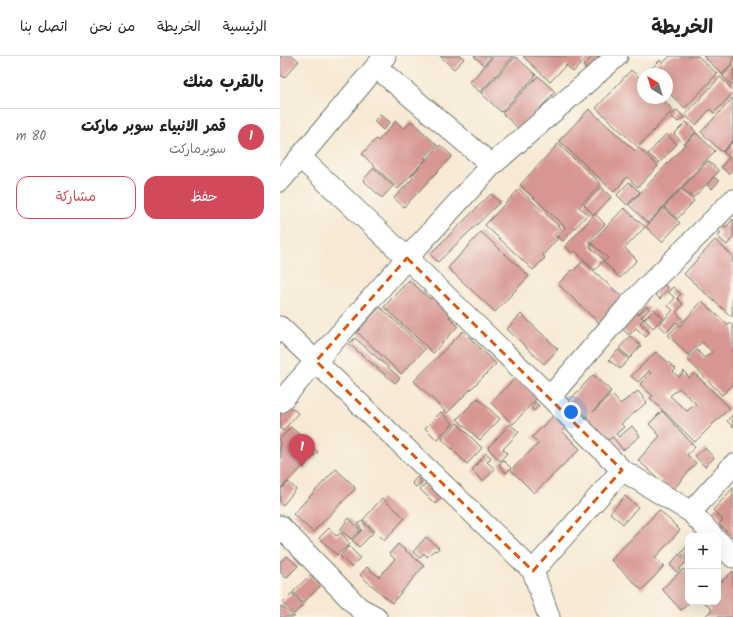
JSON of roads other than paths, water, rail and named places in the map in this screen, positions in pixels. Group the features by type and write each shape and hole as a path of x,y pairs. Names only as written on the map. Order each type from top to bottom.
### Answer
{"street":[{"path":"280,402 407,258 492,165 617,56"},
{"path":"280,181 380,61 492,165"},
{"path":"300,157 407,258 550,397 622,470 691,512 710,533"},
{"path":"550,397 630,304 733,200"},
{"path":"280,327 533,571 549,617"},
{"path":"691,512 733,465"},
{"path":"533,571 622,470"},
{"path":"280,526 362,614"},
{"path":"721,544 733,557"}],"place":[{"name":"قمر الانبياء سوبر ماركت","path":"302,467"}]}
